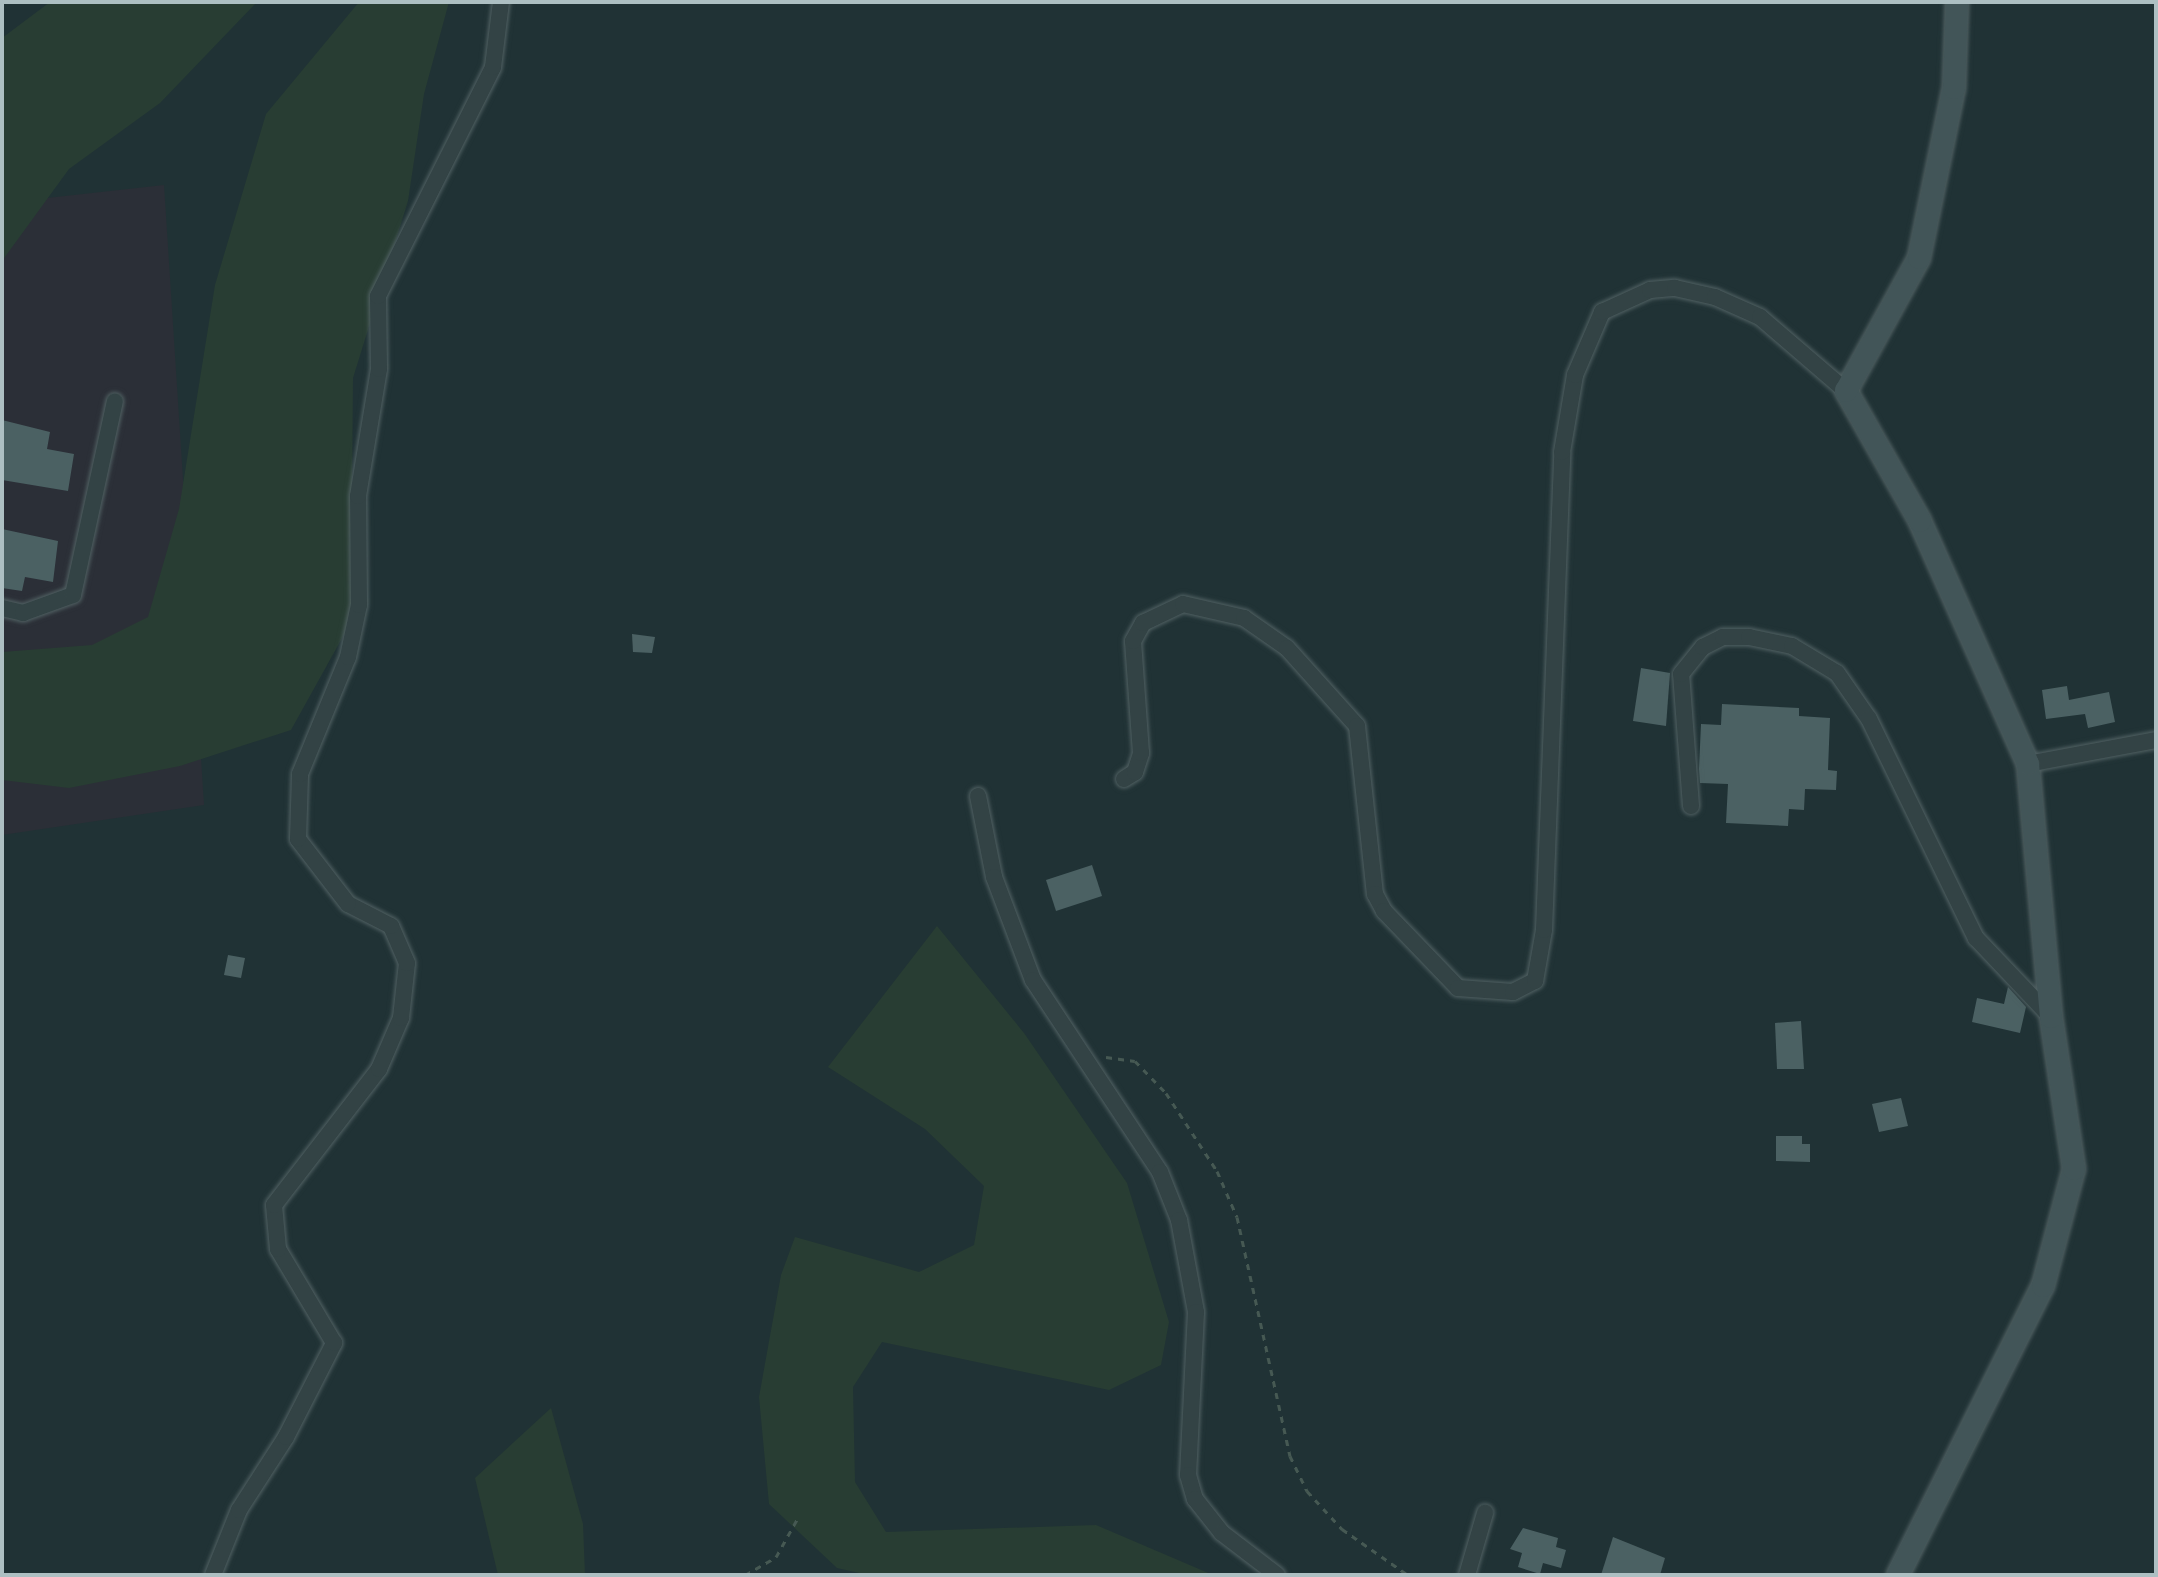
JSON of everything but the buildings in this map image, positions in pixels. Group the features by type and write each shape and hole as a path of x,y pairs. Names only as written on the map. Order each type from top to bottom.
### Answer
{"street":[{"path":"213,1575 239,1510 286,1437 334,1343 278,1249 274,1205 379,1069 401,1018 407,963 391,926 348,904 298,839 300,774 348,657 359,605 358,496 379,369 378,296 493,67 501,2"},
{"path":"1846,391 1919,258 1954,88 1957,2"},
{"path":"1124,779 1135,772 1141,753 1133,641 1143,623 1183,604 1244,618 1287,648 1357,726 1375,894 1384,911 1458,988 1513,992 1535,981 1543,942 1562,452 1575,375 1602,312 1650,290 1715,297 1760,317 1846,391 1920,521 2028,764 2051,1017 2074,1169 2065,1221 2043,1286 1898,1575"},
{"path":"2,608 23,613 73,595 115,401"},
{"path":"1691,806 1681,674 1703,647 1723,637 1749,637 1792,646 1837,673 1869,719 1976,938 2051,1017"},
{"path":"2028,764 2156,740"},
{"path":"978,796 994,877 1033,980 1090,1059 1160,1172 1191,1259 1197,1343 1188,1475 1195,1499 1222,1533 1277,1575"},
{"path":"1467,1575 1485,1513"}],"path":[{"path":"1090,1059 1120,1056 1135,1061 1166,1093 1217,1171 1237,1217 1290,1456 1307,1491 1342,1529 1408,1575"},
{"path":"745,1575 776,1557 799,1516"}],"shaded area":[{"path":"164,185 204,805 2,835 2,203"}],"green space":[{"path":"50,2 257,2 160,103 69,169 2,261 2,38"},
{"path":"359,2 449,2 424,94 408,201 353,378 351,622 291,730 180,766 69,788 2,780 2,652 92,645 148,617 179,509 215,285 266,114"},
{"path":"937,926 1024,1033 1127,1183 1169,1322 1161,1365 1109,1390 882,1342 853,1387 855,1482 886,1532 1096,1525 1213,1575 868,1575 837,1568 769,1504 759,1397 781,1275 795,1237 919,1272 974,1245 984,1186 925,1129 828,1067"},
{"path":"551,1408 583,1524 585,1575 498,1575 475,1478"}]}
